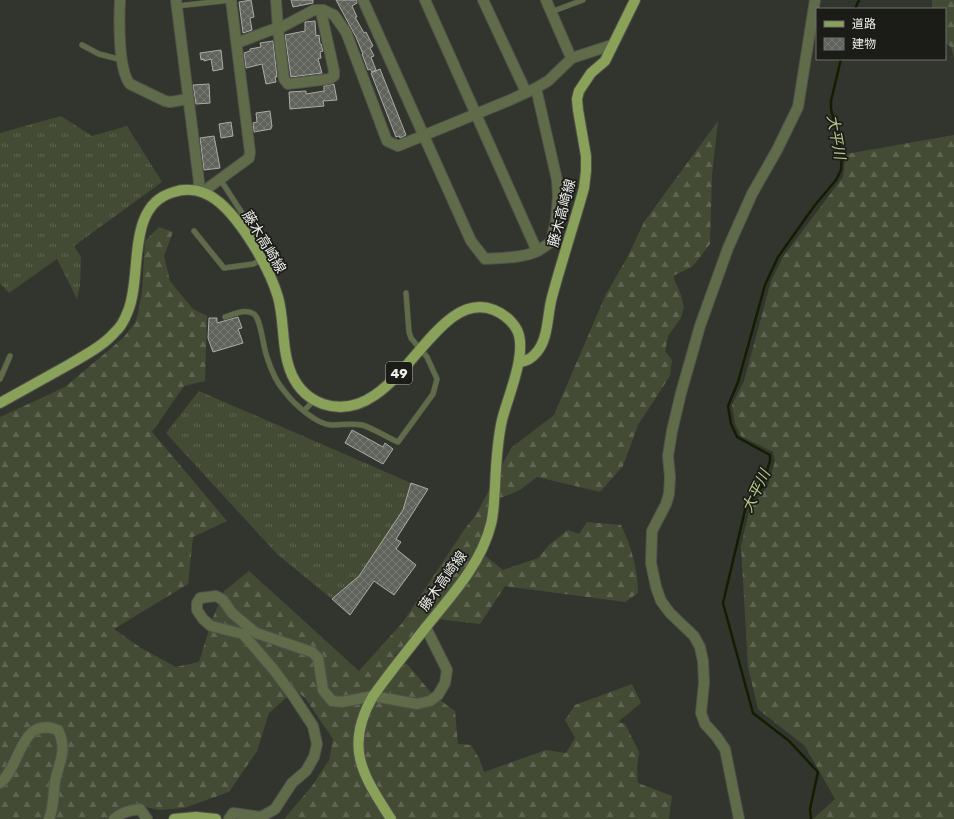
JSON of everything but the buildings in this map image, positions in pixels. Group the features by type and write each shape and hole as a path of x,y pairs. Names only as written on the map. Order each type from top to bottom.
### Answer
{"main road":[{"name":"藤木高崎線","path":"518,362 527,361 531,358 537,352 544,338 553,296 584,188 586,156 578,110 577,99 579,91 591,73 605,61 635,0"},
{"path":"0,403 83,356 115,333 125,319 131,303 140,232 147,214 155,203 170,193 189,190 201,192"},
{"name":"藤木高崎線","path":"201,192 222,204 234,217 251,242 270,275 278,298 288,365 299,387 305,394 314,400 338,407 347,406 371,398 390,383 448,320 470,308 482,306 498,311 513,324 518,332 521,345 518,362 499,434 492,519 477,561 373,696 361,721 358,748 359,760 376,796 391,819"},
{"path":"174,819 196,817 216,819"}],"street":[{"path":"120,0 119,32 123,70 127,81 130,84 165,101 170,102 188,99"},
{"path":"176,3 198,182 201,192 249,158 250,152 231,0"},
{"path":"276,0 284,79 286,83 290,84 332,78 334,76 322,16 323,10"},
{"path":"363,0 472,241 485,259 529,254 538,251 551,242 556,220 558,197 556,180 536,88"},
{"path":"425,0 475,114 538,251"},
{"path":"484,0 526,92"},
{"path":"546,0 572,58"},
{"path":"738,819 725,749 705,724 701,714 704,683 703,661 700,647 694,636 670,613 661,601 656,587 651,563 652,531 666,504 669,494 670,476 668,456 672,431 700,326 728,248 752,194 777,150 798,107 815,0"},
{"path":"237,43 271,30 278,29 314,10 323,10 334,15 346,32 388,141 398,146 536,88 548,81 572,58 612,45"},
{"path":"229,819 233,813 261,817 275,809 292,783 306,771 314,757 317,744 314,726 274,670 243,634 211,626 203,619 197,610 197,603 200,598 216,596 223,600 232,613 256,634 312,652 318,658 323,690 332,701 342,702 373,696 417,704 430,700 438,695 445,683 447,670 426,628"},
{"path":"0,783 9,772 18,756 22,744 29,734 38,729 51,728 58,730 62,740 63,753 55,782 53,809 49,819"},
{"path":"114,819 117,816 131,810 140,809 147,819"}],"lane":[{"path":"176,3 231,0"},
{"path":"551,12 583,0"},
{"path":"82,45 99,54 122,60"},
{"path":"220,179 252,230 253,236 251,242"},
{"path":"194,231 224,268 253,264 261,260"},
{"path":"225,317 243,311 253,313 257,317 266,355 273,373 285,392 304,411 318,421 330,425 363,426 398,442 434,391 437,379 427,357 411,338 409,332 406,293"},
{"path":"0,379 10,356"},
{"path":"304,411 314,400"}],"green space":[{"path":"932,0 954,0 954,59 951,47 946,44 946,8 932,8"},
{"path":"61,116 92,136 127,126 162,182 74,246 81,257 80,285 77,299 57,259 9,293 0,283 0,133"},
{"path":"718,121 712,175 710,244 693,266 673,276 684,307 681,318 668,336 665,351 672,360 670,376 638,425 623,466 600,492 537,477 520,490 491,502 488,521 478,550 503,570 538,558 549,545 568,530 579,534 587,522 621,525 633,558 637,575 638,593 625,602 505,586 480,624 429,618 394,656 408,665 433,695 455,711 458,744 471,745 479,758 484,772 546,750 566,753 575,738 565,720 575,705 632,684 641,703 618,722 625,724 639,752 637,768 638,783 672,796 669,819 284,819 312,786 329,760 333,739 305,698 295,690 269,713 257,751 229,792 184,808 159,810 137,805 120,809 108,819 0,819 0,417 65,387 123,338 135,323 138,314 142,291 145,241 159,227 173,232 164,256 170,281 193,309 207,316 205,381 184,386 152,432 227,521 193,537 188,584 114,629 141,648 176,667 199,662 212,620 224,591 249,571 359,671 403,622 464,530 476,515 511,448 554,415 606,294 627,258 644,222"},
{"path":"954,135 954,819 813,819 835,799 805,746 758,709 748,667 741,546 750,508 768,486 775,461 773,452 741,436 735,424 732,405 744,381 771,281 783,257 843,177 846,154"},
{"path":"199,391 411,483 403,510 359,576 332,599 277,554 166,433"}],"waterway":[{"name":"大平川","path":"855,8 859,0"},
{"name":"大平川","path":"811,819 810,809 818,772 789,741 753,713 723,603 746,506 762,487 770,461 770,455 737,437 731,424 728,406 738,382 765,285 778,257 815,205 836,180 841,170 842,153 831,109 831,101 841,60"}]}
